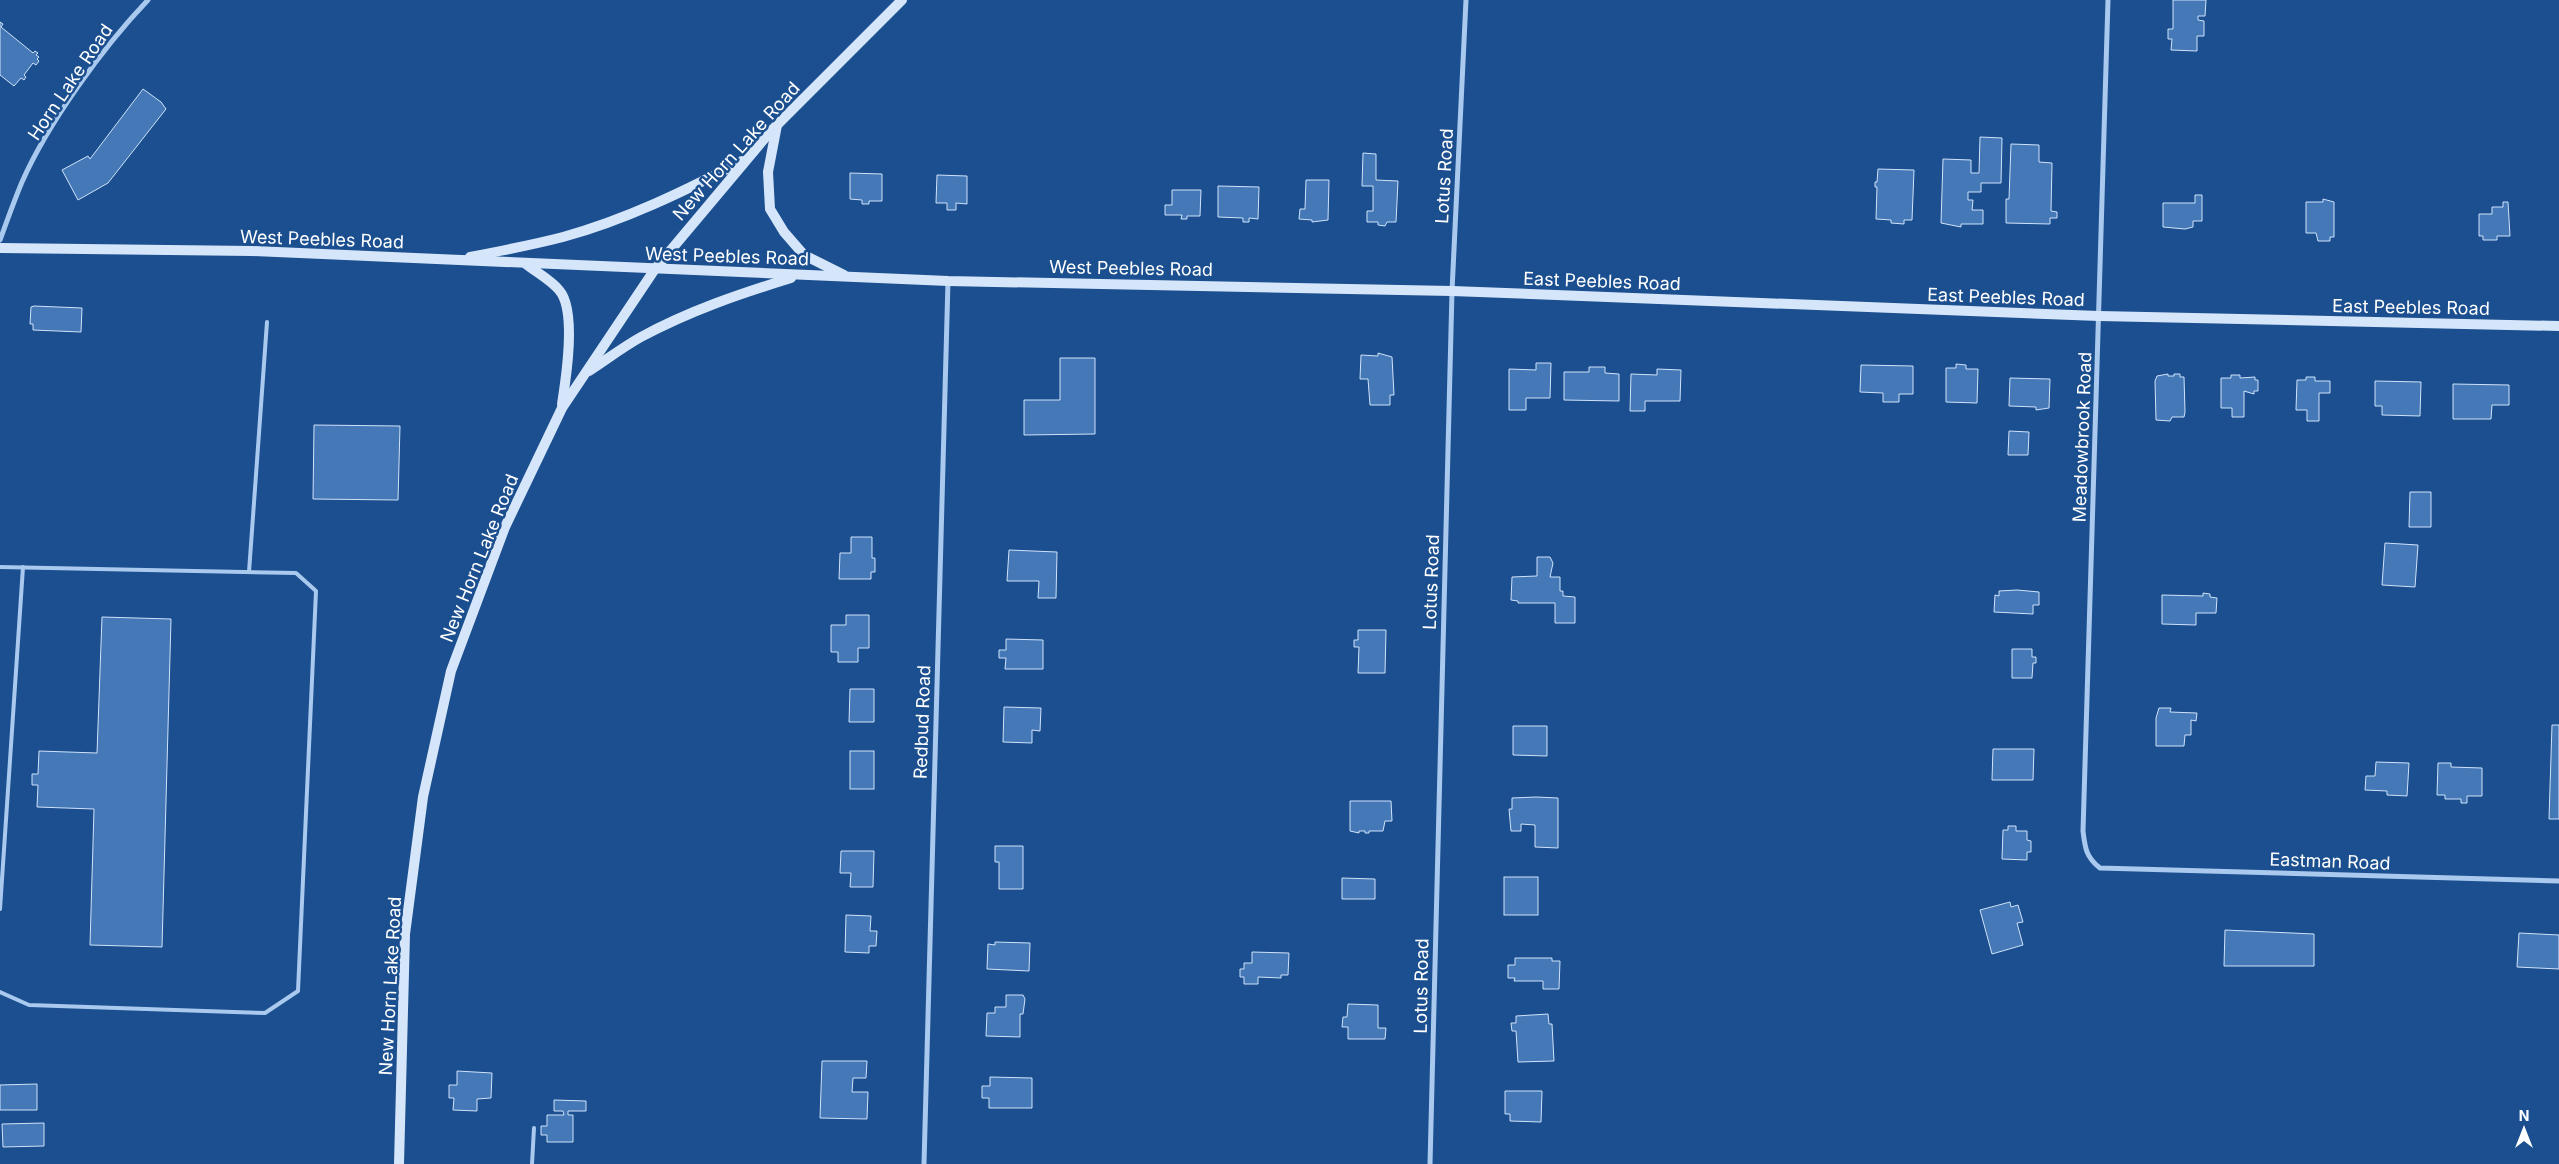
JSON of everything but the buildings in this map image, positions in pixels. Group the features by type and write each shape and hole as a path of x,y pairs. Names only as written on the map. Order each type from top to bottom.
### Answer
{"main road":[{"name":"New Horn Lake Road","path":"399,1164 406,934 423,797 451,671 505,526 562,408 655,269 777,125 902,0"},
{"path":"777,125 768,172 770,209 784,232 804,255 847,276"},
{"path":"455,260 562,237 594,227 680,193 748,159"},
{"name":"West Peebles Road","path":"0,248 252,251 948,281 1452,291"},
{"path":"526,264 561,291 568,314 570,340 562,408"},
{"path":"584,374 640,338 681,318 722,300 799,275"},
{"name":"East Peebles Road","path":"1452,291 2099,316 2559,326"}],"street":[{"name":"Horn Lake Road","path":"0,240 22,181 59,114 128,21 148,0"},
{"name":"Lotus Road","path":"1430,1164 1452,291 1466,0"},
{"name":"Meadowbrook Road","path":"2100,868 2089,860 2085,851 2083,831 2108,0"},
{"name":"Redbud Road","path":"924,1164 948,281"},
{"name":"Eastman Road","path":"2100,868 2559,881"}],"lane":[{"path":"249,572 267,322"},
{"path":"0,567 296,573 316,591 298,991 265,1013 29,1005 0,992"},
{"path":"0,910 23,567"},
{"path":"532,1164 534,1128"}]}
